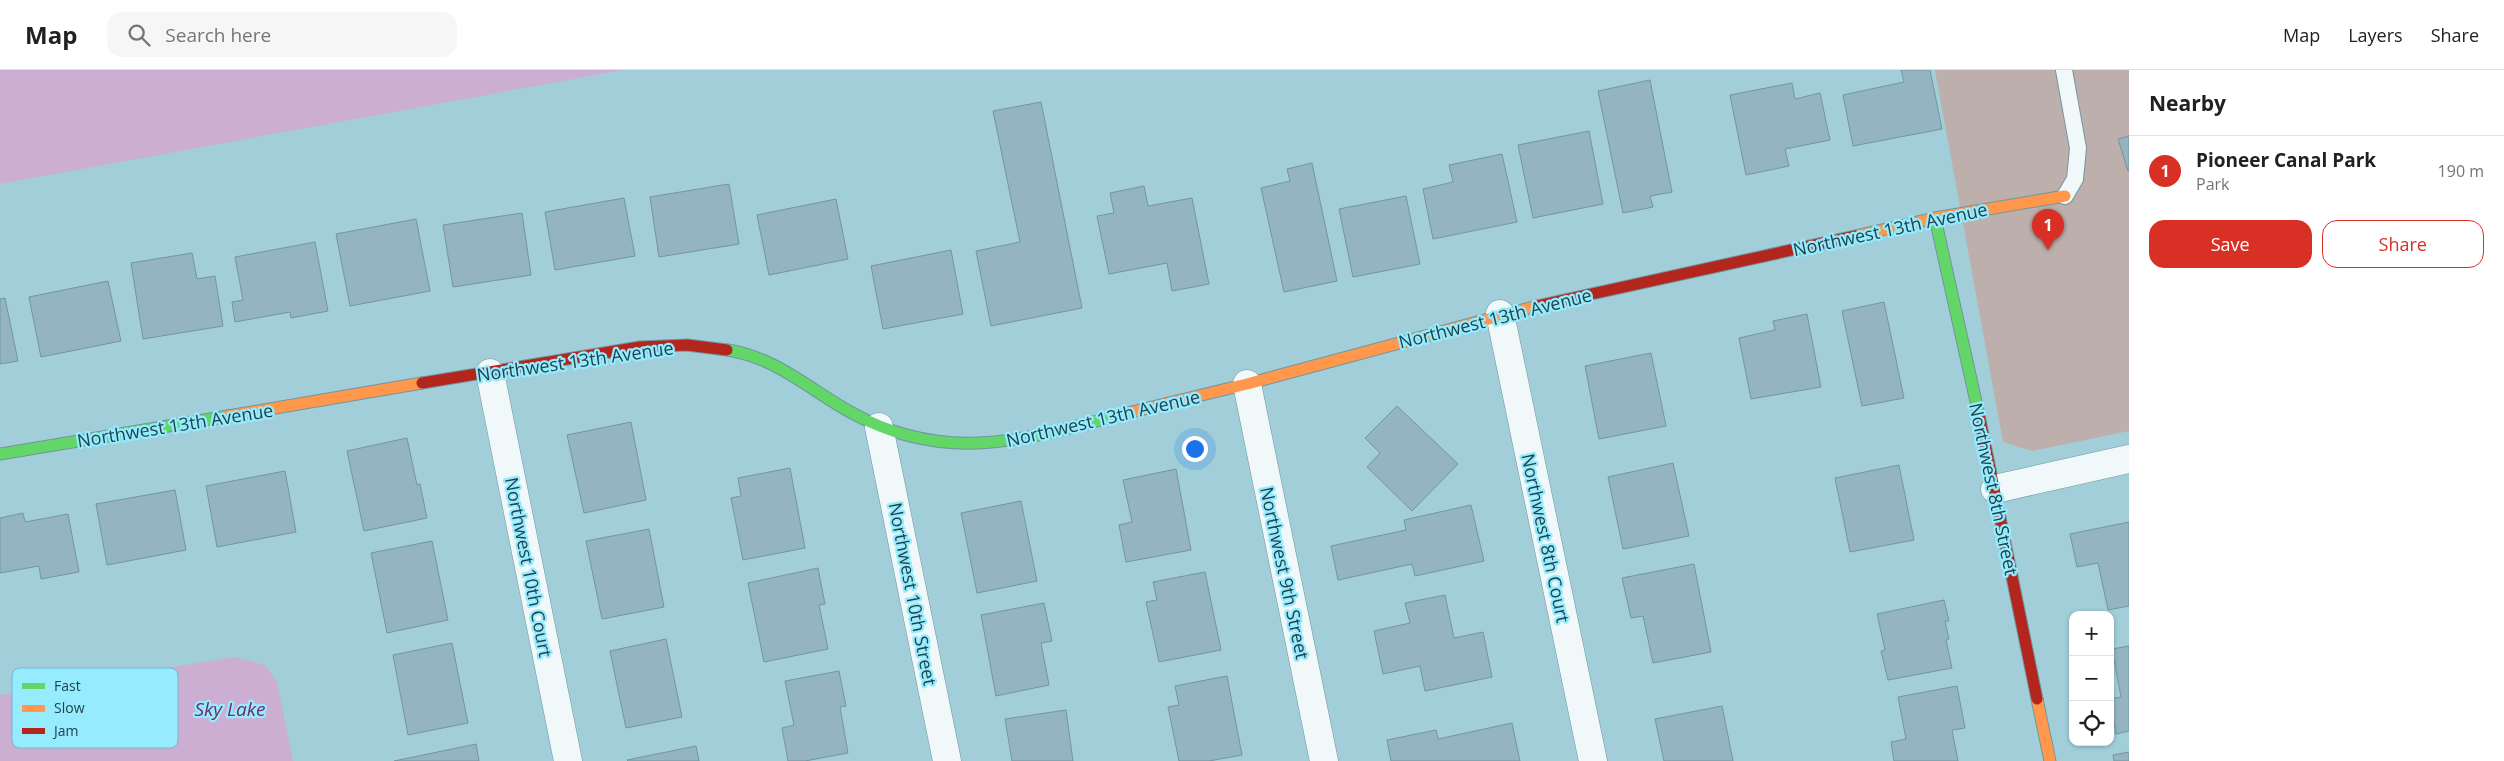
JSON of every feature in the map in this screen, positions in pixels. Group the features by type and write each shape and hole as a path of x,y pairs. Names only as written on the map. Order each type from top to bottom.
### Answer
{"street":[{"name":"Northwest 13th Avenue","path":"0,454 640,347 687,345 713,347 738,352 786,370 850,412 879,426 922,440 947,444 973,445 1022,439 1247,384 1500,314 1935,218 2064,196"},
{"name":"Northwest 8th Street","path":"1935,218 1995,489 2050,761"},
{"name":"Northwest 8th Court","path":"1500,314 1593,761"},
{"name":"Northwest 10th Court","path":"490,373 568,761"},
{"name":"Northwest 9th Street","path":"1247,384 1324,761"},
{"name":"Northwest 10th Street","path":"879,426 947,761"},
{"path":"1995,489 2129,459"}],"lane":[{"path":"2064,70 2078,148 2075,179 2064,196"}],"shaded area":[{"path":"1935,70 2129,70 2129,431 2032,451 2003,442"}],"water":[{"path":"0,70 623,70 0,184"},
{"name":"Sky Lake","path":"235,657 265,665 277,682 293,761 0,761 0,695 12,693 12,748 178,748 178,668 167,668"}],"building":[{"path":"1901,70 1930,70 1942,129 1853,146 1843,95 1904,82"},
{"path":"1650,80 1672,192 1650,196 1653,207 1623,213 1598,91"},
{"path":"1792,83 1795,99 1820,93 1830,140 1785,149 1789,166 1746,175 1730,95"},
{"path":"1041,102 1082,308 991,326 976,251 1020,242 993,111"},
{"path":"1589,131 1603,204 1533,218 1518,145"},
{"path":"2129,136 2129,171 2128,171 2118,139"},
{"path":"1502,154 1517,222 1433,239 1423,189 1453,182 1449,165"},
{"path":"1312,163 1337,281 1284,292 1261,188 1290,181 1287,169"},
{"path":"729,184 739,244 659,257 650,197"},
{"path":"1144,186 1148,206 1192,198 1209,284 1172,291 1167,263 1109,274 1097,216 1114,213 1110,193"},
{"path":"1406,196 1420,264 1353,277 1339,209"},
{"path":"624,198 635,256 555,270 545,212"},
{"path":"836,199 848,259 769,275 757,215"},
{"path":"522,213 531,275 453,287 443,225"},
{"path":"416,219 430,291 350,306 336,234"},
{"path":"315,242 328,311 291,318 290,312 235,322 232,302 243,300 235,257"},
{"path":"951,250 963,314 883,329 871,266"},
{"path":"192,253 197,279 215,276 223,326 143,339 131,263"},
{"path":"108,281 121,341 41,357 29,297"},
{"path":"5,298 18,361 0,364 0,299"},
{"path":"1884,302 1904,398 1862,406 1842,311"},
{"path":"1807,314 1821,387 1751,399 1739,338 1775,330 1773,321"},
{"path":"1651,353 1666,426 1599,439 1585,366"},
{"path":"1397,406 1458,464 1412,511 1367,467 1380,453 1365,438"},
{"path":"631,422 646,500 584,513 567,435"},
{"path":"407,438 417,485 420,484 427,518 364,531 347,451"},
{"path":"1673,463 1689,536 1623,549 1608,477"},
{"path":"1899,465 1914,540 1850,552 1835,478"},
{"path":"790,468 805,548 743,560 731,498 741,496 738,478"},
{"path":"1176,469 1191,550 1126,562 1119,525 1132,522 1123,480"},
{"path":"285,471 296,532 217,547 206,486"},
{"path":"175,490 186,550 107,565 96,504"},
{"path":"1021,501 1037,581 977,593 961,513"},
{"path":"1471,505 1484,561 1415,576 1412,564 1338,580 1331,546 1406,530 1404,520"},
{"path":"23,513 25,522 68,514 79,572 41,579 39,566 0,573 0,518"},
{"path":"2129,522 2129,606 2108,610 2098,563 2077,567 2070,534"},
{"path":"649,529 664,607 602,619 586,541"},
{"path":"432,541 448,620 387,633 371,553"},
{"path":"1694,564 1711,652 1653,663 1643,616 1631,618 1622,578"},
{"path":"818,568 825,604 819,605 828,649 764,662 748,583"},
{"path":"1205,572 1221,650 1159,662 1146,602 1157,600 1153,582"},
{"path":"1445,595 1454,638 1483,632 1492,677 1425,691 1420,666 1383,674 1374,631 1410,623 1405,603"},
{"path":"1944,600 1949,621 1945,621 1949,639 1946,640 1952,668 1888,680 1881,651 1885,650 1877,614"},
{"path":"1044,603 1052,641 1041,643 1049,685 996,696 981,615"},
{"path":"666,639 682,717 626,728 610,651"},
{"path":"452,643 468,723 408,735 393,655"},
{"path":"2129,646 2129,731 2116,734 2114,698 2121,697 2114,660 2114,649"},
{"path":"839,671 846,706 840,707 848,753 805,761 788,761 782,728 794,725 785,681"},
{"path":"1227,676 1242,755 1209,761 1179,761 1168,707 1179,705 1175,686"},
{"path":"1957,686 1965,728 1952,730 1958,761 1894,761 1891,742 1906,739 1898,697"},
{"path":"1722,706 1733,761 1664,761 1655,719"},
{"path":"1066,710 1073,761 1012,761 1005,719"},
{"path":"1512,723 1520,761 1391,761 1387,740 1436,730 1438,739"},
{"path":"476,744 479,761 394,761"},
{"path":"696,746 699,761 627,760"},
{"path":"2129,752 2129,761 2114,761 2113,755"}],"traffic: fast":[{"path":"1935,218 1979,415"},
{"path":"727,350 745,354 777,367 852,413 888,429 923,439 957,443 1025,438 1132,412"},
{"path":"0,454 228,416"}],"traffic: slow":[{"path":"1855,236 1935,218 2065,196"},
{"path":"1132,412 1247,384 1537,306"},
{"path":"228,416 422,383"},
{"path":"2037,699 2050,761"}],"traffic: jam":[{"path":"1537,306 1855,236"},
{"path":"422,383 640,347 687,345 727,350"},
{"path":"1979,415 2037,699"}],"place":[{"name":"Pioneer Canal Park","path":"2048,250"}]}
